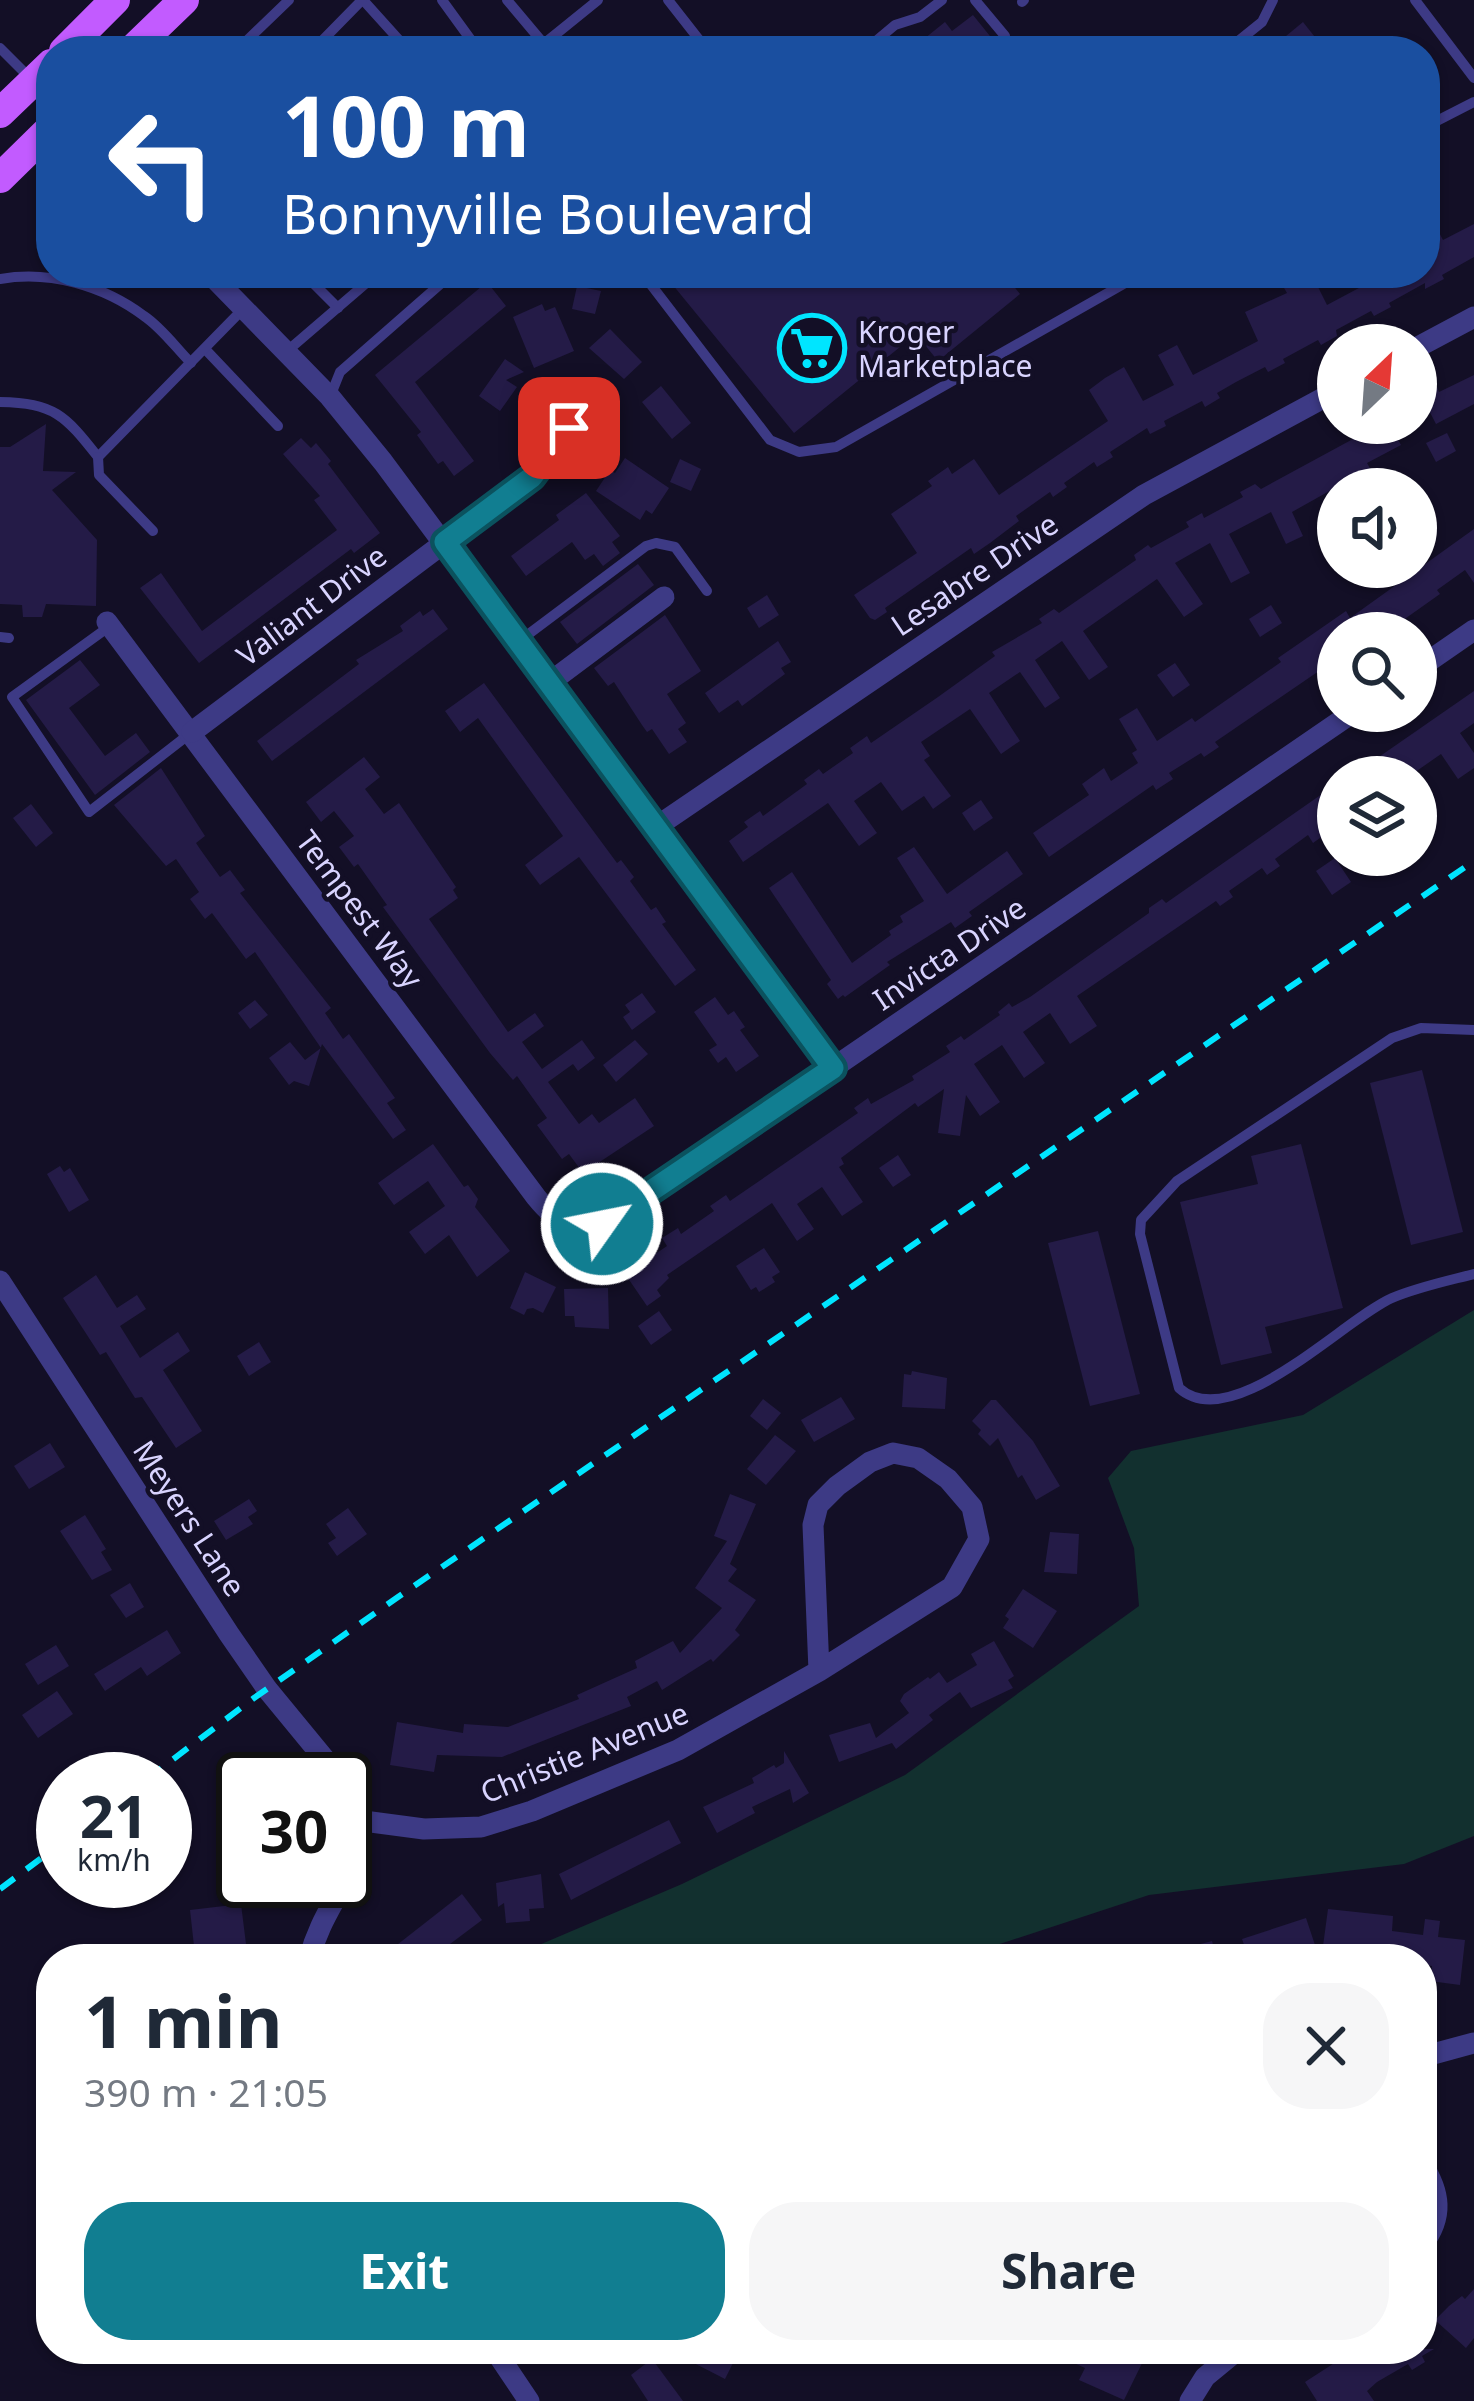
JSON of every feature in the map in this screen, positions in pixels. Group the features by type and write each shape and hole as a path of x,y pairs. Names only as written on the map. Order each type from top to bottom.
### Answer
{"main road":[{"path":"147,36 184,0"},
{"path":"79,36 109,6"},
{"path":"86,36 109,6"},
{"path":"0,113 36,78"},
{"path":"0,178 36,143"}],"street":[{"path":"224,288 331,397 445,542 833,1068"},
{"path":"1437,337 1474,317"},
{"name":"Lesabre Drive","path":"656,827 1144,495 1317,400"},
{"name":"Valiant Drive","path":"192,732 532,477 569,428"},
{"path":"549,683 664,597"},
{"name":"Tempest Way","path":"109,624 536,1196 552,1216 570,1226"},
{"path":"1437,656 1474,630"},
{"name":"Invicta Drive","path":"570,1226 595,1226 611,1219 1324,732"},
{"name":"Meyers Lane","path":"0,1281 229,1634 319,1752"},
{"name":"Christie Avenue","path":"372,1822 460,1829 502,1821 678,1750 819,1671 952,1587 979,1539 971,1507 948,1479 918,1458 893,1453 870,1462 818,1505 813,1525 819,1671"},
{"path":"316,1944 333,1908"},
{"path":"1437,2053 1474,2043"},
{"path":"511,2364 529,2401"},
{"path":"1190,2401 1221,2364"}],"lane":[{"path":"252,36 289,0"},
{"path":"327,36 363,0 396,36"},
{"path":"442,0 468,36"},
{"path":"506,0 532,36"},
{"path":"552,36 583,5 598,0"},
{"path":"668,0 697,36"},
{"path":"882,36 942,0"},
{"path":"975,0 1005,36"},
{"path":"1245,36 1262,22 1273,0"},
{"path":"1415,0 1474,78"},
{"path":"0,48 36,69"},
{"path":"1440,119 1474,102"},
{"path":"0,279 36,277"},
{"path":"92,288 146,316 191,363"},
{"path":"318,288 338,308"},
{"path":"286,352 361,288"},
{"path":"331,397 340,372 436,288"},
{"path":"654,288 770,440 800,452 836,447 1117,288"},
{"path":"98,457 244,308"},
{"path":"205,350 278,426"},
{"path":"0,402 34,403 60,412 98,457 99,476 153,531"},
{"path":"518,642 656,543 675,548 707,591"},
{"path":"109,624 12,697 89,812 192,732"},
{"path":"1474,1030 1421,1028 1392,1038 1177,1180 1154,1200 1141,1220 1140,1234 1179,1388 1190,1397 1219,1400 1259,1385 1389,1299 1474,1274"}],"green space":[{"path":"1474,1310 1474,1836 1404,1864 1149,1895 1000,1944 541,1944 682,1884 905,1775 1139,1606 1134,1548 1108,1478 1131,1451 1303,1415"}],"building":[{"path":"973,15 990,36 928,36 945,22 952,31"},
{"path":"1303,22 1314,36 1286,36"},
{"path":"1474,224 1474,257 1442,275 1440,281 1440,234 1443,240"},
{"path":"480,288 492,288 506,306 415,382 474,461 454,476 443,461 438,464 417,435 421,432 375,375"},
{"path":"577,288 601,291 595,314 572,309"},
{"name":"Kroger Marketplace","path":"675,288 1015,288 1020,294 938,361 916,334 794,433"},
{"path":"1284,288 1318,288 1327,305 1359,288 1416,288 1374,316 1371,311 1347,324 1317,324 1317,341 1283,359 1285,363 1236,382 1217,393 1220,398 1205,407 1202,401 1150,434 1147,428 1110,452 1113,457 1097,467 1094,462 1053,497 1050,492 1016,516 1019,521 974,554 971,548 885,608 887,612 870,618 854,595 917,553 891,514 932,486 928,481 948,467 952,474 974,459 999,495 1108,421 1089,390 1105,378 1124,367 1143,401 1174,385 1158,355 1177,345 1193,375 1258,341 1245,312 1287,293"},
{"path":"542,304 545,311 555,307 574,351 534,368 513,317"},
{"path":"610,329 642,362 624,379 589,348"},
{"path":"505,359 524,372 506,380 517,387 500,411 479,396"},
{"path":"1474,375 1474,404 1437,423 1437,387 1439,392"},
{"path":"661,386 691,423 672,439 642,402"},
{"path":"46,424 43,471 76,472 52,490 97,540 96,606 46,604 42,617 23,617 22,605 0,604 0,447 10,447"},
{"path":"1447,433 1456,451 1436,462 1427,444 1437,444 1437,438"},
{"path":"301,438 311,448 316,443 331,461 328,464 380,533 354,553 351,549 199,663 140,588 161,573 202,631 337,530 314,500 320,496 283,454"},
{"path":"1344,444 1401,445 1367,463 1370,468 1317,468 1317,498 1292,512 1303,536 1286,544 1271,512 1229,534 1250,573 1231,583 1210,543 1175,563 1203,604 1184,617 1157,579 1083,631 1108,667 1089,680 1062,641 1035,660 1060,698 1045,708 1020,672 989,693 1020,741 1001,754 970,709 921,742 930,756 924,760 951,796 933,809 924,796 902,811 881,782 854,801 877,833 859,846 828,803 743,862 729,841 748,827 744,822 760,811 763,816 807,784 804,780 819,769 823,774 853,753 850,748 867,736 871,743 995,656 992,652 1042,623 1039,619 1054,609 1059,613 1136,560 1134,555 1148,545 1151,548 1189,527 1186,522 1202,513 1204,518 1243,497 1240,492 1255,484 1261,489"},
{"path":"625,458 669,488 652,514 646,510 640,520 596,491"},
{"path":"680,459 701,469 691,491 670,482"},
{"path":"586,493 620,536 612,542 620,553 603,566 594,554 585,560 572,542 526,576 511,556"},
{"path":"1474,529 1474,583 1465,570 1415,612 1358,612 1392,588 1437,588 1437,556"},
{"path":"638,564 654,585 577,644 560,622"},
{"path":"767,595 779,615 759,628 747,608"},
{"path":"1271,605 1282,623 1260,637 1249,619"},
{"path":"433,609 448,629 272,761 257,741 359,664 356,660 403,631 400,626 420,611 423,616"},
{"path":"665,615 701,671 667,694 686,723 678,729 687,742 669,754 652,729 647,732 614,682 608,686 594,668"},
{"path":"1317,631 1317,672 1215,742 1219,747 1169,773 1173,779 1156,790 1153,785 1049,857 1033,833 1089,795 1082,784 1104,768 1111,781 1138,763 1132,753 1137,750 1119,719 1137,708 1157,741 1192,718 1195,722 1281,662 1278,658"},
{"path":"778,641 791,662 781,668 785,674 742,706 738,700 719,713 705,693"},
{"path":"80,660 100,685 69,708 105,756 136,733 150,752 95,795 26,700"},
{"path":"1175,663 1190,685 1173,697 1157,675"},
{"path":"484,683 617,863 621,860 634,877 630,881 651,910 656,907 666,922 662,924 696,970 675,986 579,857 540,885 525,865 563,836 478,718 460,732 445,711"},
{"path":"1474,691 1474,723 1460,733 1474,753 1474,768 1458,779 1441,754 1380,756 1415,732 1437,732 1437,717"},
{"path":"364,757 380,777 365,789 384,814 399,803 456,887 458,898 429,919 508,1032 535,1013 544,1026 522,1042 542,1069 582,1040 595,1058 578,1071 573,1064 548,1082 579,1124 592,1114 599,1123 635,1098 654,1126 583,1173 569,1154 562,1159 537,1125 547,1118 517,1076 513,1080 490,1053 383,907 387,905 358,864 354,867 339,847 354,836 334,811 321,822 306,802"},
{"path":"161,768 205,836 196,843 200,849 220,877 230,870 245,890 240,893 331,1008 325,1013 343,1039 349,1034 395,1098 387,1103 406,1130 393,1139 322,1044 321,1048 255,952 246,959 212,913 205,919 190,899 199,892 176,859 166,866 114,805"},
{"path":"1317,797 1317,840 1313,843 1308,835 1275,859 1280,866 1267,875 1262,868 1229,891 1233,897 1220,906 1216,901 1077,996 1097,1026 1070,1044 1050,1013 1023,1032 1045,1063 1024,1078 1002,1045 974,1064 1000,1102 980,1116 966,1095 960,1136 938,1133 944,1089 918,1107 915,1103 841,1158 844,1164 839,1167 863,1202 842,1216 822,1187 797,1204 814,1229 797,1241 772,1203 667,1275 657,1290 661,1296 647,1306 621,1268 634,1259 639,1265 667,1246 662,1238 678,1228 681,1234 714,1211 710,1206 726,1195 730,1201 858,1113 854,1108 868,1098 871,1104 914,1080 912,1076 950,1052 946,1046 961,1036 964,1040 1009,1003 1012,1007 1030,997 1162,899 1166,903"},
{"path":"981,800 993,818 974,831 962,813"},
{"path":"31,804 53,833 36,847 13,818"},
{"path":"914,847 947,894 1007,851 1023,874 969,912 972,916 955,928 951,922 838,999 827,984 831,980 769,888 792,872 852,963 891,935 889,931 903,922 900,916 924,901 897,858"},
{"path":"1319,876 1347,876 1351,882 1332,895"},
{"path":"642,993 656,1012 632,1030 623,1017 630,1012 625,1005"},
{"path":"715,997 728,1015 734,1011 745,1027 740,1030 759,1056 736,1072 726,1057 718,1063 709,1050 717,1045 694,1012"},
{"path":"255,1000 268,1015 250,1029 238,1013"},
{"path":"635,1040 648,1054 616,1082 603,1065"},
{"path":"290,1042 305,1060 321,1048 309,1086 294,1081 289,1085 269,1058"},
{"path":"1422,1070 1463,1232 1411,1245 1370,1083"},
{"path":"433,1144 464,1187 468,1185 478,1199 475,1207 510,1251 477,1277 449,1235 425,1254 409,1232 445,1206 428,1181 394,1205 378,1183"},
{"path":"1301,1144 1343,1308 1265,1327 1272,1353 1221,1365 1180,1202 1258,1184 1251,1156"},
{"path":"898,1155 911,1175 893,1187 879,1168"},
{"path":"60,1166 64,1172 70,1168 89,1200 69,1212 47,1174"},
{"path":"1098,1231 1140,1394 1090,1406 1048,1243"},
{"path":"764,1248 780,1272 772,1277 775,1282 759,1292 756,1287 751,1290 736,1266"},
{"path":"525,1272 556,1287 543,1313 533,1308 524,1315 510,1308"},
{"path":"96,1275 117,1308 137,1295 146,1309 120,1326 140,1358 178,1332 190,1351 163,1370 202,1431 176,1448 142,1397 135,1398 106,1352 100,1355 63,1298"},
{"path":"608,1288 609,1329 575,1327 574,1316 565,1316 564,1289"},
{"path":"659,1311 672,1330 651,1345 638,1326"},
{"path":"259,1342 271,1362 249,1376 237,1356"},
{"path":"912,1371 947,1378 945,1409 902,1407 904,1374"},
{"path":"841,1397 855,1419 814,1442 801,1420"},
{"path":"763,1399 781,1413 767,1430 750,1416"},
{"path":"991,1400 1033,1441 1060,1486 1036,1500 1022,1475 1018,1478 998,1438 990,1446 978,1434 981,1430 972,1421"},
{"path":"775,1435 796,1451 766,1485 747,1469"},
{"path":"50,1443 65,1467 29,1489 14,1466"},
{"path":"730,1494 756,1504 730,1564 737,1569 728,1581 756,1600 735,1630 740,1635 713,1662 662,1690 657,1681 627,1697 631,1706 502,1757 437,1755 434,1772 390,1765 397,1722 463,1733 464,1724 508,1727 579,1699 577,1695 637,1668 635,1661 673,1641 680,1653 722,1608 695,1588 727,1541 714,1536"},
{"path":"249,1499 257,1511 248,1517 253,1524 226,1540 214,1521"},
{"path":"348,1508 367,1534 337,1556 328,1543 336,1538 326,1524"},
{"path":"85,1515 106,1549 101,1552 112,1570 92,1580 60,1531"},
{"path":"1050,1532 1079,1534 1077,1574 1044,1572"},
{"path":"130,1583 144,1607 126,1618 110,1595"},
{"path":"1023,1589 1057,1611 1033,1648 1003,1628 1009,1619 1005,1616"},
{"path":"167,1630 181,1653 147,1676 141,1667 105,1691 94,1674"},
{"path":"994,1641 1014,1676 1008,1680 1013,1688 971,1708 960,1692 896,1749 892,1743 839,1762 829,1735 870,1723 876,1738 909,1713 900,1701 904,1694 939,1672 947,1683 977,1665 971,1654"},
{"path":"56,1645 69,1666 38,1685 25,1664"},
{"path":"57,1691 73,1714 38,1738 22,1715"},
{"path":"784,1751 809,1793 793,1803 790,1789 752,1807 755,1813 717,1833 703,1807 784,1763"},
{"path":"669,1820 681,1843 571,1900 559,1874"},
{"path":"541,1874 544,1908 529,1909 530,1921 506,1923 504,1903 498,1907 496,1883"},
{"path":"462,1894 482,1920 450,1944 398,1944"},
{"path":"242,1908 246,1944 194,1944 190,1910"},
{"path":"1328,1909 1393,1916 1392,1931 1423,1935 1425,1919 1440,1921 1438,1937 1465,1940 1460,1985 1437,1982 1437,1944 1323,1944"},
{"path":"1306,1918 1315,1944 1244,1944 1242,1939"},
{"path":"1474,2289 1474,2338 1466,2348 1437,2322 1449,2306 1462,2296 1465,2299"},
{"path":"645,2364 656,2364 683,2401 648,2401 631,2375"},
{"path":"696,2364 732,2364 725,2379"},
{"path":"1076,2364 1142,2364 1124,2400 1079,2380 1085,2368"},
{"path":"1333,2364 1408,2364 1367,2391 1374,2401 1317,2401 1305,2382"}],"railway":[{"path":"183,1752 398,1597 1474,861"},
{"path":"0,1889 36,1862"}],"place":[{"name":"Kroger Marketplace","path":"812,348"}],"route":[{"path":"569,428 532,477 445,542 833,1068 602,1224"}]}
